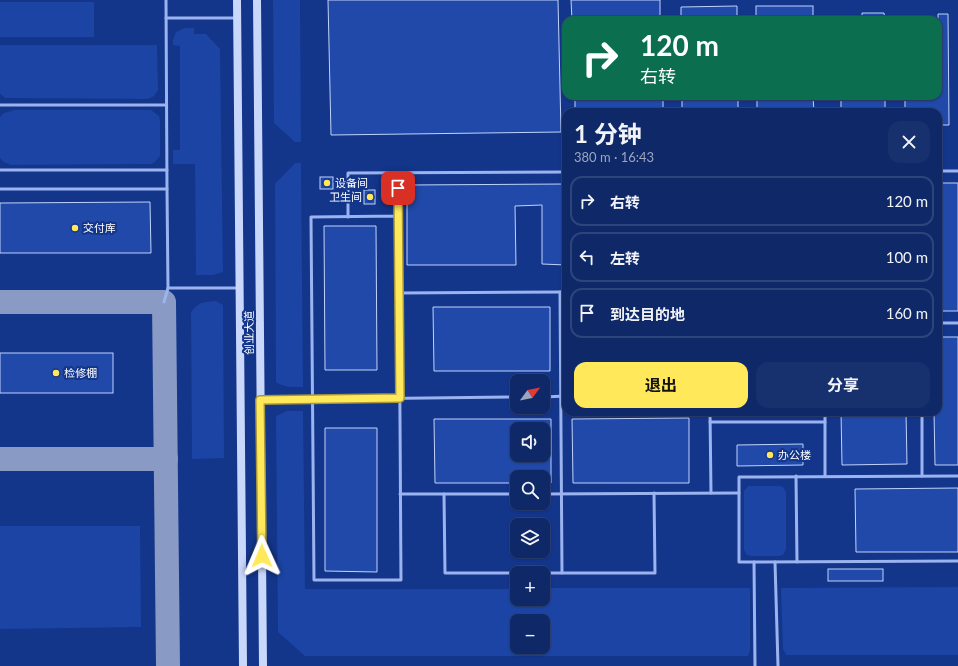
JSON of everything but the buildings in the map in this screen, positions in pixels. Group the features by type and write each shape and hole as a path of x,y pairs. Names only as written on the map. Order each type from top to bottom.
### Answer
{"main road":[{"name":"创业大道","path":"237,0 243,666"},
{"name":"创业大道","path":"257,0 263,666"}],"lane":[{"path":"164,302 168,288 166,0"},
{"path":"166,18 237,18"},
{"path":"0,105 166,105"},
{"path":"0,170 167,170"},
{"path":"942,171 958,171"},
{"path":"348,216 348,174 562,172"},
{"path":"397,173 398,216 399,293 401,580 314,580 311,217 398,216"},
{"path":"0,189 167,189"},
{"path":"168,288 239,288"},
{"path":"399,293 560,292 562,573"},
{"path":"942,324 958,323"},
{"path":"550,397 561,396"},
{"path":"260,400 510,397"},
{"path":"710,416 711,493"},
{"path":"824,416 825,476"},
{"path":"922,416 922,476"},
{"path":"710,422 825,422"},
{"path":"796,476 797,562"},
{"path":"958,476 739,477 739,562 958,562"},
{"path":"550,573 655,573 654,493"},
{"path":"550,494 739,493"},
{"path":"400,494 510,494"},
{"path":"444,494 445,573 510,573"},
{"path":"754,562 755,666"},
{"path":"775,562 778,666"}],"shaded area":[{"path":"273,0 300,0 301,142 295,142 274,123"},
{"path":"0,2 94,2 94,37 0,37"},
{"path":"185,28 194,28 194,34 206,34 220,49 223,272 213,275 196,275 195,164 173,164 173,150 180,150 180,46 173,45 173,40 176,32"},
{"path":"0,45 157,45 158,90 154,96 148,99 5,98 0,94"},
{"path":"14,110 151,110 159,116 160,120 160,156 151,164 11,165 4,162 0,158 0,117 4,113"},
{"path":"295,163 301,163 303,387 286,386 276,382 275,184"},
{"path":"216,301 223,305 224,458 192,459 191,313 193,309 201,303"},
{"path":"287,411 303,411 305,589 510,589 510,606 550,606 550,588 750,588 750,650 748,656 305,656 278,632 276,416"},
{"path":"748,486 780,486 783,487 786,492 786,549 783,555 751,556 747,555 744,550 744,491"},
{"path":"0,526 140,526 141,627 0,629"},
{"path":"958,587 958,655 786,655 783,649 781,588"}],"taxiway":[{"path":"0,302 164,302 168,666"},
{"path":"0,459 166,459"}],"place":[{"name":"设备间","path":"327,183"},
{"name":"卫生间","path":"370,197"},
{"name":"交付库","path":"75,228"},
{"name":"检修棚","path":"56,373"},
{"name":"办公楼","path":"770,455"}],"route":[{"path":"262,556 260,400 400,398 398,188"}]}
